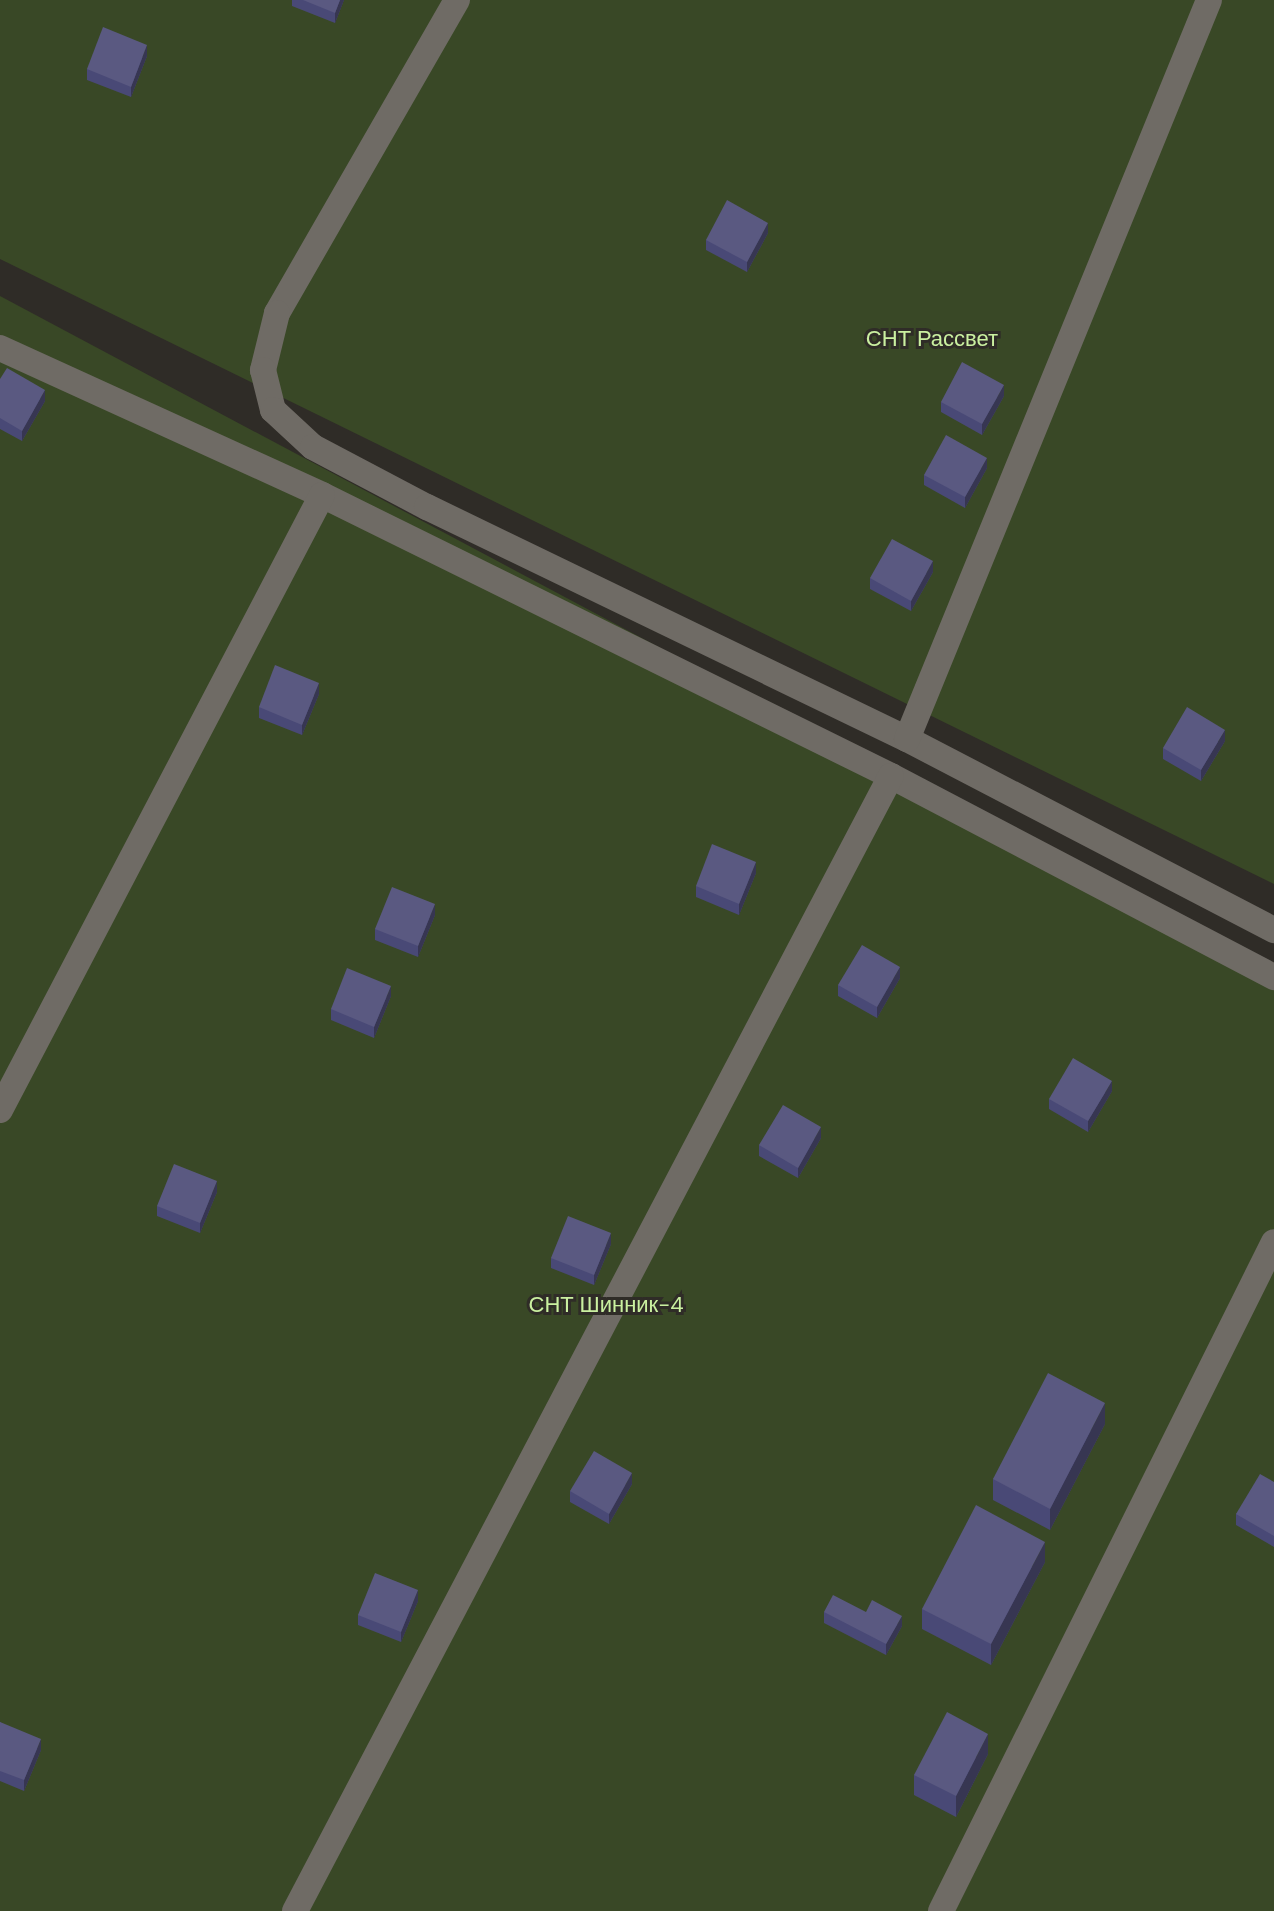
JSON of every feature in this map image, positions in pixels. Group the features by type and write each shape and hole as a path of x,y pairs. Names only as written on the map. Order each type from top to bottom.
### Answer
{"lane":[{"path":"457,0 277,313 263,370 273,410 313,447 427,507 907,739 1274,930"},
{"path":"907,739 1209,0"},
{"path":"0,348 322,495 891,776 1274,977"},
{"path":"0,1110 322,495"},
{"path":"295,1911 891,776"},
{"path":"941,1911 1274,1242"}],"green space":[{"name":"СНТ Рассвет","path":"0,0 1274,0 1274,884 0,259"},
{"name":"СНТ Шинник-4","path":"0,296 1274,975 1274,1911 0,1911"}],"building":[{"path":"303,0 340,0 335,13"},
{"path":"103,27 147,45 131,87 87,69"},
{"path":"727,200 768,223 747,262 706,240"},
{"path":"962,362 1004,385 982,424 941,402"},
{"path":"7,368 45,390 22,431 0,418 0,379"},
{"path":"946,435 987,458 965,497 924,475"},
{"path":"892,539 933,561 911,601 870,578"},
{"path":"275,665 319,683 302,725 259,707"},
{"path":"1187,707 1225,730 1201,770 1163,748"},
{"path":"712,844 756,862 739,904 696,886"},
{"path":"392,887 435,904 418,946 375,929"},
{"path":"862,945 900,967 877,1007 838,985"},
{"path":"347,968 391,986 374,1027 331,1009"},
{"path":"1073,1058 1112,1081 1088,1121 1049,1099"},
{"path":"783,1105 821,1127 798,1168 759,1145"},
{"path":"174,1164 217,1181 200,1223 157,1206"},
{"path":"568,1216 611,1233 594,1275 551,1258"},
{"path":"1048,1373 1105,1403 1050,1509 993,1479"},
{"path":"594,1451 632,1473 609,1514 570,1491"},
{"path":"1260,1474 1274,1482 1274,1536 1236,1514"},
{"path":"976,1505 1045,1542 991,1644 922,1609"},
{"path":"375,1573 418,1590 401,1632 358,1615"},
{"path":"833,1595 866,1612 872,1600 902,1616 886,1644 824,1612"},
{"path":"947,1712 988,1734 956,1796 914,1775"},
{"path":"0,1722 41,1739 24,1780 0,1771"}]}
